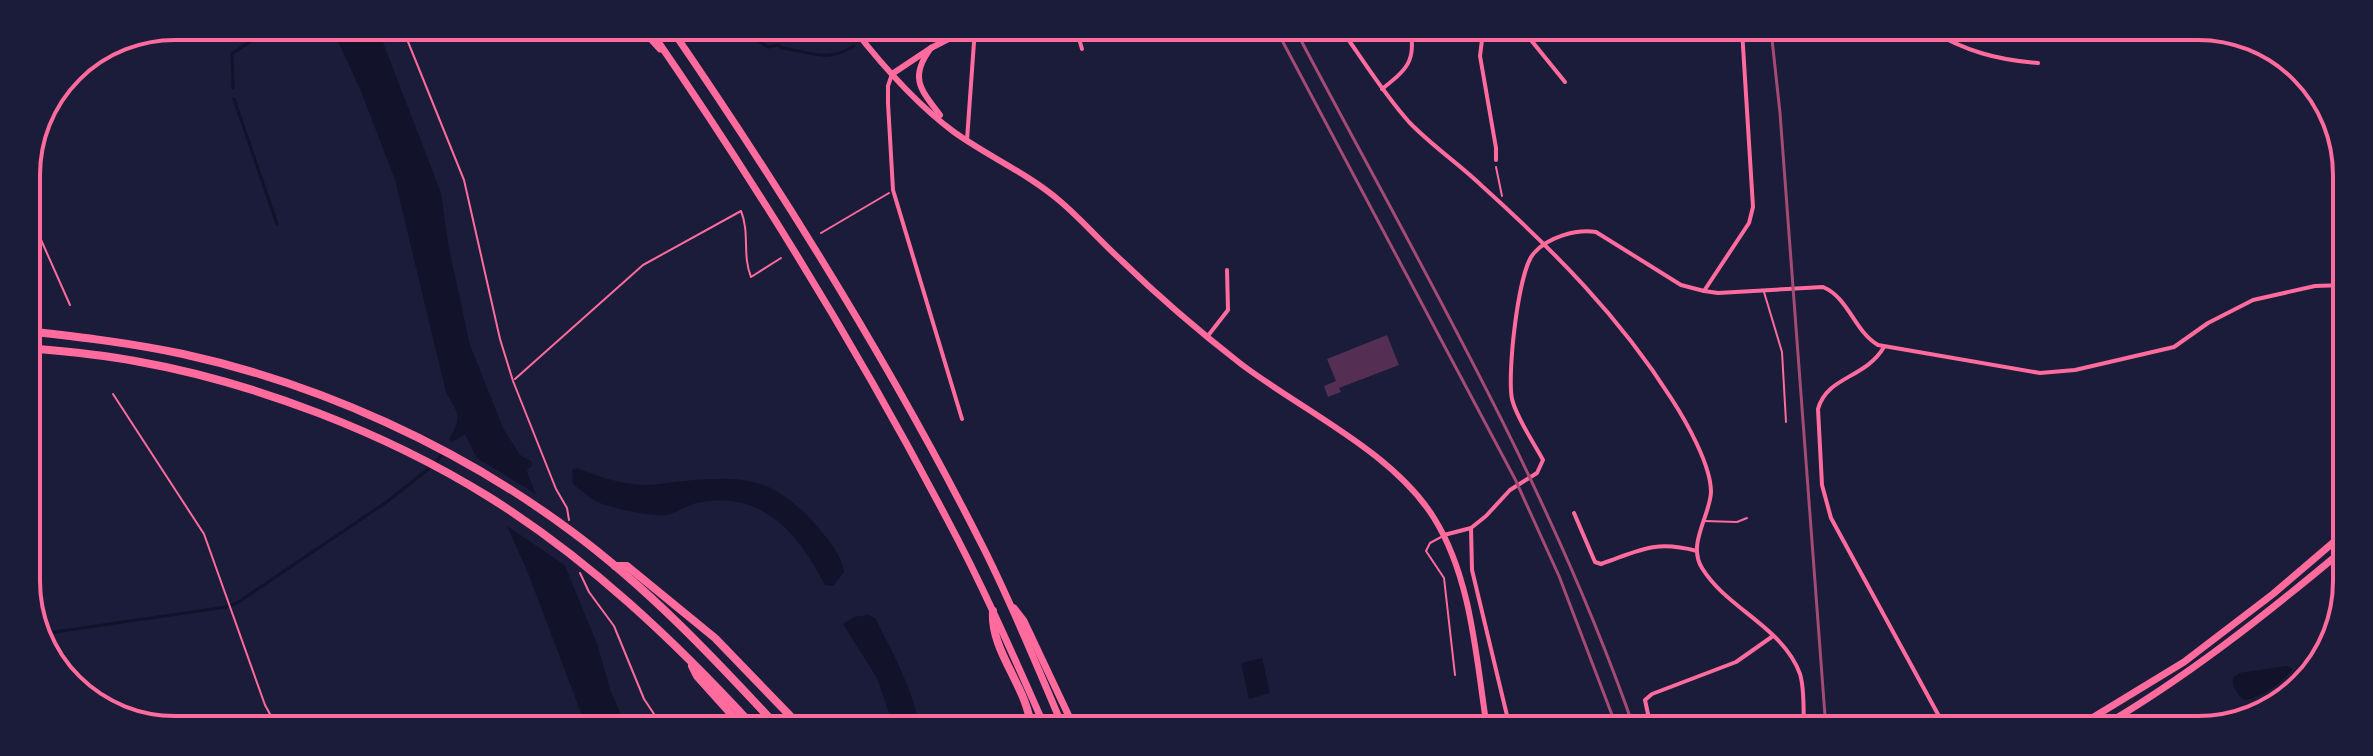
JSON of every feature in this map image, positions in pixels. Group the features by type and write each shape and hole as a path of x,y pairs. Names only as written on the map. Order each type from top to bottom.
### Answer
{"highway":[{"path":"650,40 667,55"},
{"path":"657,40 807,272 895,422 993,611 1040,716"},
{"path":"678,40 831,278 923,432 1008,599 1058,716"},
{"path":"40,333 129,344 265,376 389,425 466,465 556,521 614,566 672,617 767,716"},
{"path":"40,350 136,361 274,398 354,428 426,462 488,497 546,536 620,596 688,658 743,716"},
{"path":"2095,716 2184,662 2273,594 2333,543"},
{"path":"2121,716 2214,655 2333,558"},
{"path":"614,566 627,566 715,638 790,716"},
{"path":"1008,599 1024,621 1069,716"},
{"path":"993,611 992,627 1025,700 1029,716"},
{"path":"688,658 697,676 733,716"}],"main road":[{"path":"863,40 892,74 953,130 1060,201 1207,337 1274,388 1386,463 1421,498 1444,536 1460,579 1471,623 1485,716"},
{"path":"892,74 947,40"},
{"path":"931,48 919,67 919,83 923,94 953,130"}],"street":[{"path":"967,140 971,40"},
{"path":"1079,40 1082,49"},
{"path":"1349,40 1382,89 1411,123 1590,289 1673,400 1710,479 1711,495 1697,551 1700,566 1714,584 1789,652 1801,677 1803,716"},
{"path":"1382,89 1407,69 1412,40"},
{"path":"1482,40 1480,56 1496,160"},
{"path":"1531,40 1565,82"},
{"path":"1704,291 1749,223 1753,207 1743,40"},
{"path":"1948,40 1986,56 2038,63"},
{"path":"892,74 888,103 893,190 962,419"},
{"path":"1444,536 1471,528 1510,490 1537,473 1543,460 1512,401 1516,321 1525,267 1535,252 1580,229 1596,232 1681,285 1704,291 1823,287 1837,294 1869,340 1884,347 2040,373 2075,370 2174,347 2208,323 2253,300 2315,286 2333,285"},
{"path":"1207,337 1228,310 1227,270"},
{"path":"1884,347 1876,360 1830,388 1821,399 1818,409 1824,499 1831,518 1939,716"},
{"path":"1574,513 1595,562 1601,564 1668,544 1697,551"},
{"path":"1471,528 1472,570 1507,716"},
{"path":"1648,716 1645,700 1652,694 1736,662 1773,636"}],"lane":[{"path":"1763,291 1782,352 1786,422"},
{"path":"1703,521 1737,522 1747,518"},
{"path":"1444,536 1430,543 1426,551 1444,578 1455,675"}],"path":[{"path":"407,40 464,180 500,339 513,381 556,489"},
{"path":"1496,160 1505,209"},
{"path":"821,233 893,190"},
{"path":"513,381 643,265 741,211 745,228 745,263 751,277 781,258"},
{"path":"40,238 70,305"},
{"path":"113,394 204,534 271,716"},
{"path":"614,626 644,699 655,716"}],"shaded area":[{"path":"337,40 382,40 441,193 448,244 470,345 503,428 520,455 532,462 527,469 528,475 597,644 622,716 582,716 528,573 473,450 465,434 452,442 449,439 457,415 446,392 395,180"},
{"path":"577,468 634,484 707,479 758,483 786,497 801,509 829,541 844,572 833,586 825,585 804,549 777,521 761,510 723,500 701,502 666,515 632,512 604,504 585,494 573,484 572,470"},
{"path":"868,615 875,618 907,685 917,716 890,716 877,678 843,624 854,617"},
{"path":"1262,658 1270,693 1249,699 1241,663"},
{"path":"2287,666 2293,669 2259,696 2245,700 2234,687 2233,678 2239,673"}],"pier":[{"path":"470,454 543,498 572,570 501,522"}],"building":[{"path":"1387,335 1399,365 1339,388 1341,392 1328,397 1324,386 1336,381 1327,359"}],"waterway":[{"path":"233,88 232,54 252,40"},
{"path":"754,40 768,47 779,45 818,55 834,54 854,46"},
{"path":"234,99 277,224"},
{"path":"51,633 237,603 388,501 436,463 444,451"},
{"path":"2296,673 2305,663"}],"railway":[{"path":"1282,40 1515,479 1559,576 1612,716"},
{"path":"1301,40 1433,286 1521,459 1600,636 1630,716"},
{"path":"1772,40 1825,716"}]}
